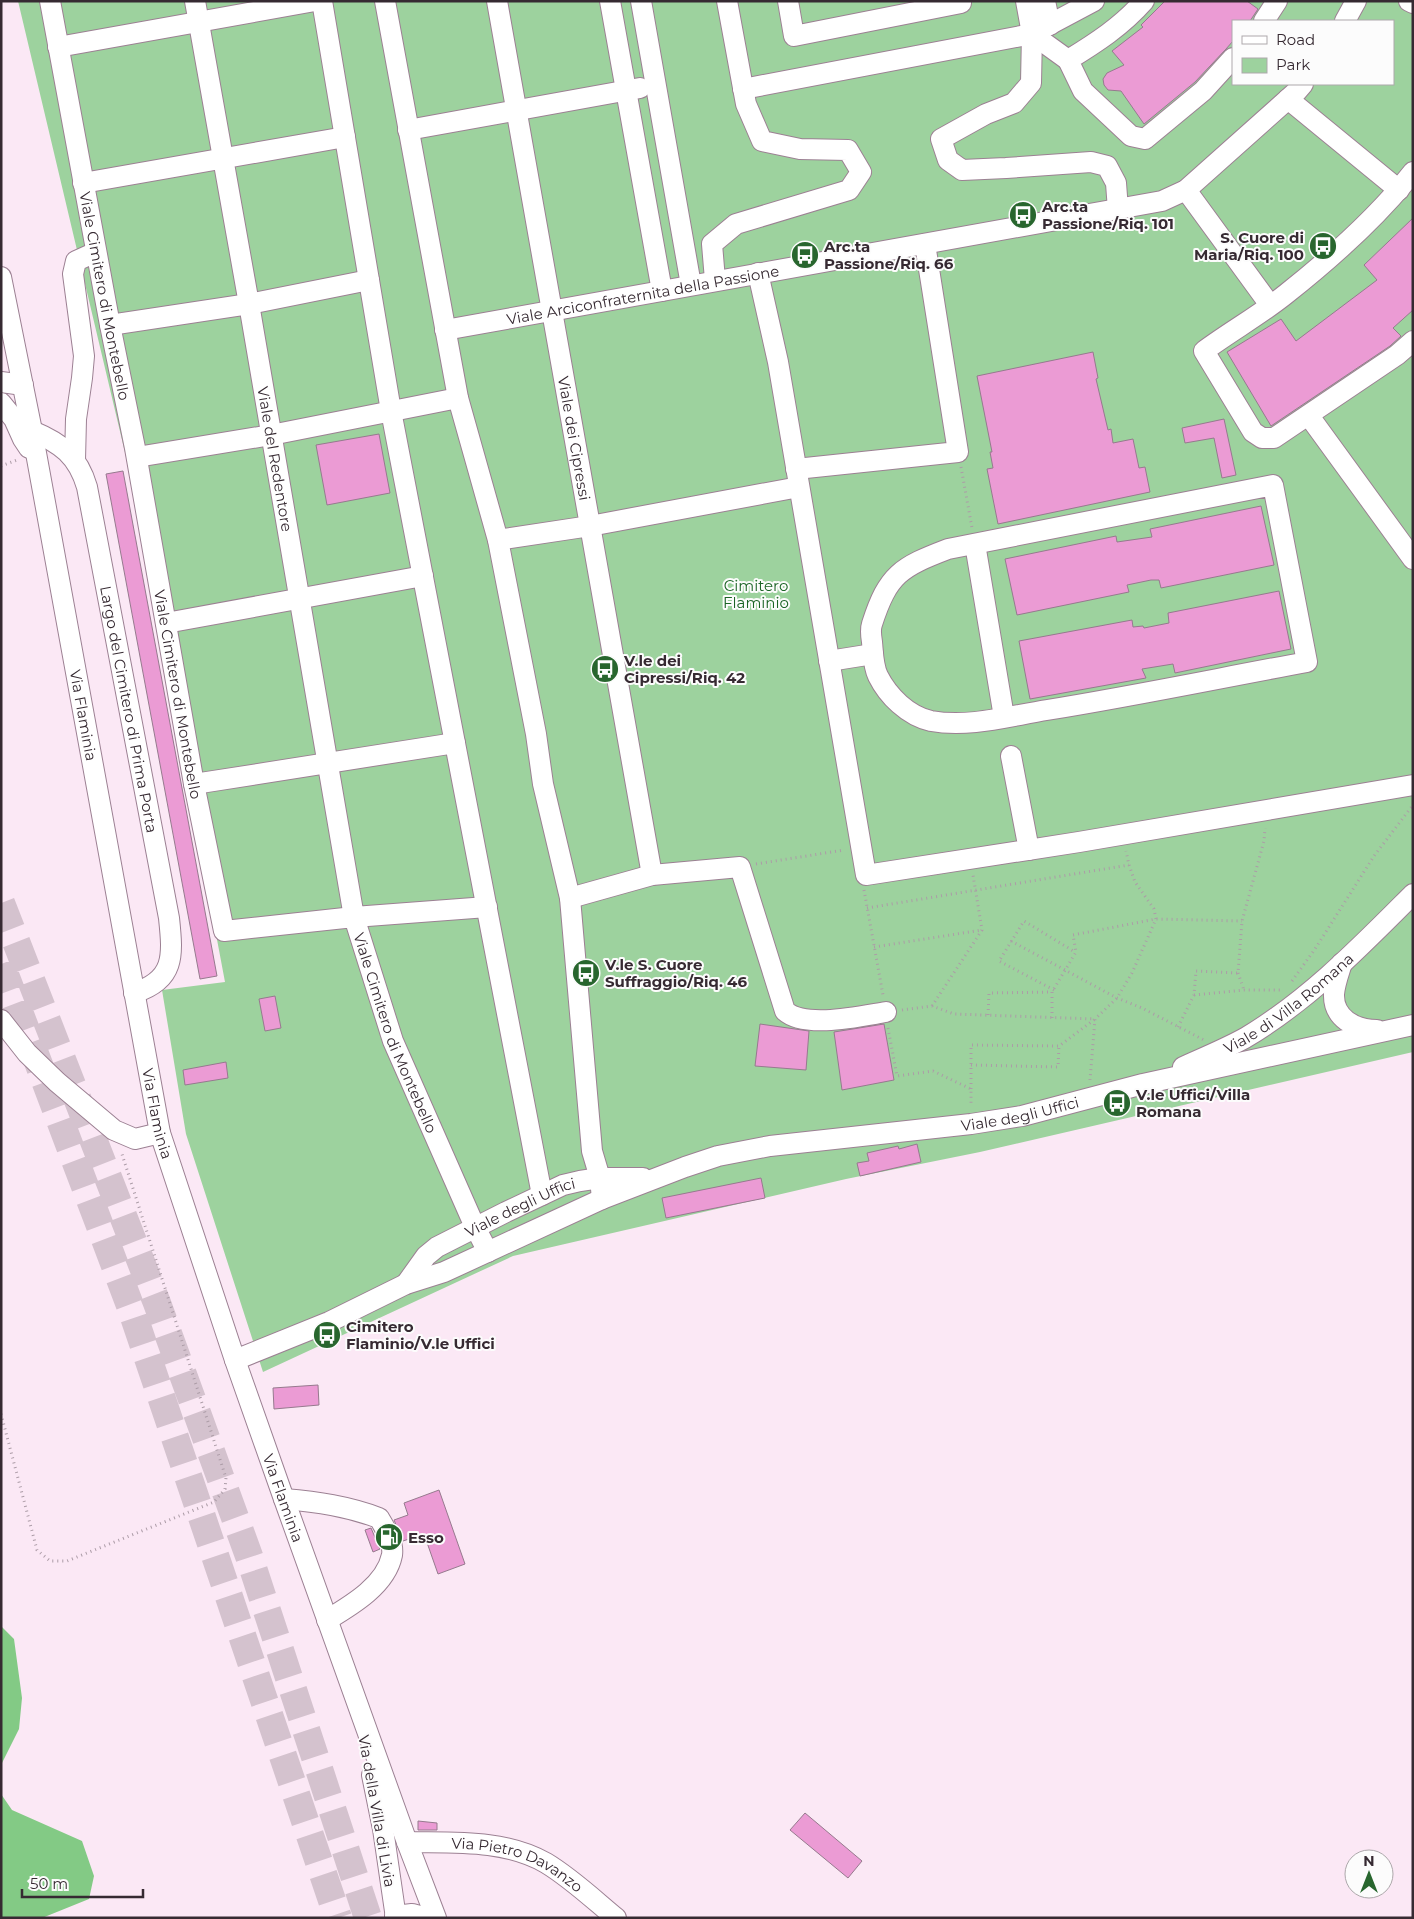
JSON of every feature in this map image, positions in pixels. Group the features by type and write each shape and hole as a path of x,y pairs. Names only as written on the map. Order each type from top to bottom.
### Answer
{"street":[{"name":"Viale Cimitero di Montebello","path":"50,1 96,252 137,457 194,784 224,931 354,917 394,1041 475,1227 488,1252"},
{"name":"Viale del Redentore","path":"195,1 354,917"},
{"path":"58,47 316,1"},
{"path":"322,1 391,411 542,1195"},
{"path":"385,1 458,398 498,540 536,734 543,784 570,898 592,1150 600,1178 602,1199"},
{"name":"Viale dei Cipressi","path":"496,1 652,875"},
{"path":"610,1 662,291"},
{"path":"641,1 691,285"},
{"path":"715,280 712,244 736,224 849,190 861,172 848,150 800,149 762,142 746,104 727,1"},
{"path":"788,1 794,36 876,10 961,3 960,1"},
{"path":"1026,1 1032,34 1031,83 1014,103 986,114 941,139 948,160 962,170 1092,162 1107,166 1116,183 1118,210"},
{"path":"1045,1 1050,25"},
{"path":"744,89 1032,34 1094,1"},
{"path":"1068,60 1130,17 1144,1"},
{"path":"1265,20 1277,1"},
{"path":"1346,20 1356,1"},
{"path":"1409,1 1413,3"},
{"path":"1032,34 1068,60 1083,92 1131,136 1145,139 1203,91 1232,59"},
{"path":"408,130 656,85"},
{"name":"Viale Arciconfraternita della Passione","path":"445,330 1162,201 1186,190 1302,85"},
{"path":"1288,99 1398,190"},
{"path":"83,183 345,137"},
{"path":"1413,172 1398,190 1342,245 1285,295 1204,351 1249,427 1256,435 1262,438 1274,438 1397,355 1413,341"},
{"path":"1186,190 1270,305"},
{"path":"498,540 590,526 798,478 958,452 925,244"},
{"path":"75,460 76,419 84,356 73,274 76,261 96,252"},
{"path":"758,273 778,362 866,875 1029,850 1413,785"},
{"path":"110,325 249,304 369,280"},
{"path":"1,305 2,281"},
{"name":"Via Flaminia","path":"2,281 14,372 32,431 160,1133 235,1360 357,1704 436,1918"},
{"path":"1,382 14,372"},
{"path":"137,457 271,435 458,398"},
{"path":"1,403 14,420 22,439 36,458"},
{"path":"1309,416 1413,559"},
{"name":"Largo del Cimitero di Prima Porta","path":"32,431 63,447 83,472 169,918 172,944 168,967 163,975 149,988 134,993"},
{"path":"1273,485 1307,662 1082,704 962,724 930,721 909,713 877,675 871,628 879,602 892,579 916,561 948,549 975,544 1273,485"},
{"path":"975,544 1004,717"},
{"path":"166,623 423,576"},
{"path":"829,661 873,654"},
{"path":"194,784 455,743"},
{"path":"1011,756 1029,850"},
{"path":"570,898 652,875 740,867 785,1011 794,1017 817,1020 840,1019 886,1012"},
{"name":"Viale di Villa Romana","path":"1143,1084 1222,1050 1243,1039 1282,1013 1342,963 1413,894"},
{"path":"354,917 487,907"},
{"path":"1342,963 1334,991 1336,1008 1342,1017 1351,1024 1364,1029 1382,1030 1406,1027"},
{"path":"1,1020 27,1053 57,1082 114,1130 135,1140 160,1133"},
{"name":"Viale degli Uffici","path":"235,1360 329,1322 406,1284 444,1272 602,1199 696,1163 742,1150 988,1122 1022,1116 1143,1084 1406,1027"},
{"name":"Viale degli Uffici","path":"406,1284 432,1251 444,1243 542,1195 574,1182 600,1178 655,1178"},
{"path":"284,1499 352,1508 379,1518 389,1537 392,1554 380,1582 350,1607 327,1620"},
{"name":"Via della Villa di Livia","path":"357,1704 383,1829 395,1917"},
{"name":"Via Pietro Davanzo","path":"407,1842 485,1845 529,1855 554,1868 616,1918"},
{"path":"395,1917 412,1914 427,1918"}],"path":[{"path":"958,452 975,544"},
{"path":"1,466 15,461"},
{"path":"1290,983 1315,949 1374,856 1413,806"},
{"path":"1244,990 1238,973 1242,921 1264,841 1265,827 1259,811"},
{"path":"971,1089 971,1045 1059,1046 1095,1019 1117,998 1132,973 1156,919 1154,909 1135,882 1129,865 1123,834"},
{"path":"740,867 862,847"},
{"path":"932,1006 982,930 970,858"},
{"path":"867,908 1129,865"},
{"path":"1052,1018 1053,991 1064,969 1076,952 1073,936 1156,919 1242,921"},
{"path":"1053,991 999,961 1024,921 1076,952"},
{"path":"874,947 982,930"},
{"path":"1011,941 1117,998 1142,1008 1222,1050"},
{"path":"1178,1026 1194,996 1196,971 1238,973"},
{"path":"1194,996 1244,990 1284,990 1278,997"},
{"path":"988,1016 989,993 1053,991"},
{"path":"886,1012 932,1006 954,1014 1095,1019"},
{"path":"1089,1098 1095,1019"},
{"path":"971,1065 1058,1066 1059,1046"},
{"path":"1,1414 37,1550 50,1561 67,1561 214,1502 225,1489 226,1478 114,1130"}],"green space":[{"name":"Cimitero Flaminio","path":"18,1 1413,1 1413,1052 980,1152 846,1179 513,1256 263,1372 186,1134 162,990 225,982 127,461"},
{"path":"1,1626 14,1639 22,1698 19,1729 1,1765"},
{"path":"1,1794 12,1810 82,1841 94,1876 89,1899 42,1918 1,1918"}],"building":[{"path":"1165,1 1247,1 1258,9 1251,20 1232,20 1232,42 1195,82 1144,124 1121,91 1108,90 1104,85 1103,79 1107,73 1124,65 1112,51 1143,27 1141,25"},
{"path":"1413,218 1413,310 1393,328 1401,336 1390,346 1271,426 1227,352 1281,319 1296,341 1377,280 1364,265"},
{"path":"1093,352 1098,378 1096,379 1108,430 1111,429 1113,443 1133,439 1139,468 1145,467 1150,492 998,524 987,469 993,468 990,452 992,452 977,376"},
{"path":"1224,419 1236,475 1222,478 1214,438 1185,443 1182,428"},
{"path":"379,434 390,493 327,505 316,445"},
{"path":"123,471 217,976 200,979 106,474"},
{"path":"1261,506 1274,565 1161,588 1159,580 1151,580 1127,585 1129,592 1017,615 1005,559 1116,536 1117,542 1152,537 1150,529"},
{"path":"1279,591 1291,649 1175,673 1173,664 1142,669 1146,678 1030,699 1019,641 1132,620 1133,627 1143,626 1144,628 1169,623 1168,613"},
{"path":"275,996 281,1028 265,1031 259,999"},
{"path":"760,1024 809,1031 806,1070 755,1066"},
{"path":"884,1024 894,1080 842,1090 834,1032"},
{"path":"226,1062 228,1078 185,1085 183,1070"},
{"path":"917,1144 921,1162 860,1176 857,1163 869,1161 867,1153 898,1146 899,1149"},
{"path":"761,1178 765,1198 666,1218 662,1198"},
{"path":"318,1385 319,1405 274,1409 273,1388"},
{"path":"439,1490 465,1564 438,1574 424,1534 403,1541 394,1520 408,1515 404,1503"},
{"path":"371,1528 380,1549 373,1552 365,1530"},
{"path":"805,1813 862,1861 848,1878 790,1830"},
{"path":"418,1821 437,1823 437,1830 418,1830"}],"tunnel":[{"path":"1,903 157,1303 249,1556 368,1918"},
{"path":"1,964 131,1308 338,1918"}],"place":[{"name":"Arc.ta Passione/Riq. 101","path":"1023,215"},
{"name":"S. Cuore di Maria/Riq. 100","path":"1323,246"},
{"name":"Arc.ta Passione/Riq. 66","path":"805,255"},
{"name":"V.le dei Cipressi/Riq. 42","path":"605,669"},
{"name":"V.le S. Cuore Suffraggio/Riq. 46","path":"586,973"},
{"name":"V.le Uffici/Villa Romana","path":"1117,1103"},
{"name":"Cimitero Flaminio/V.le Uffici","path":"327,1335"},
{"name":"Esso","path":"389,1537"}]}
